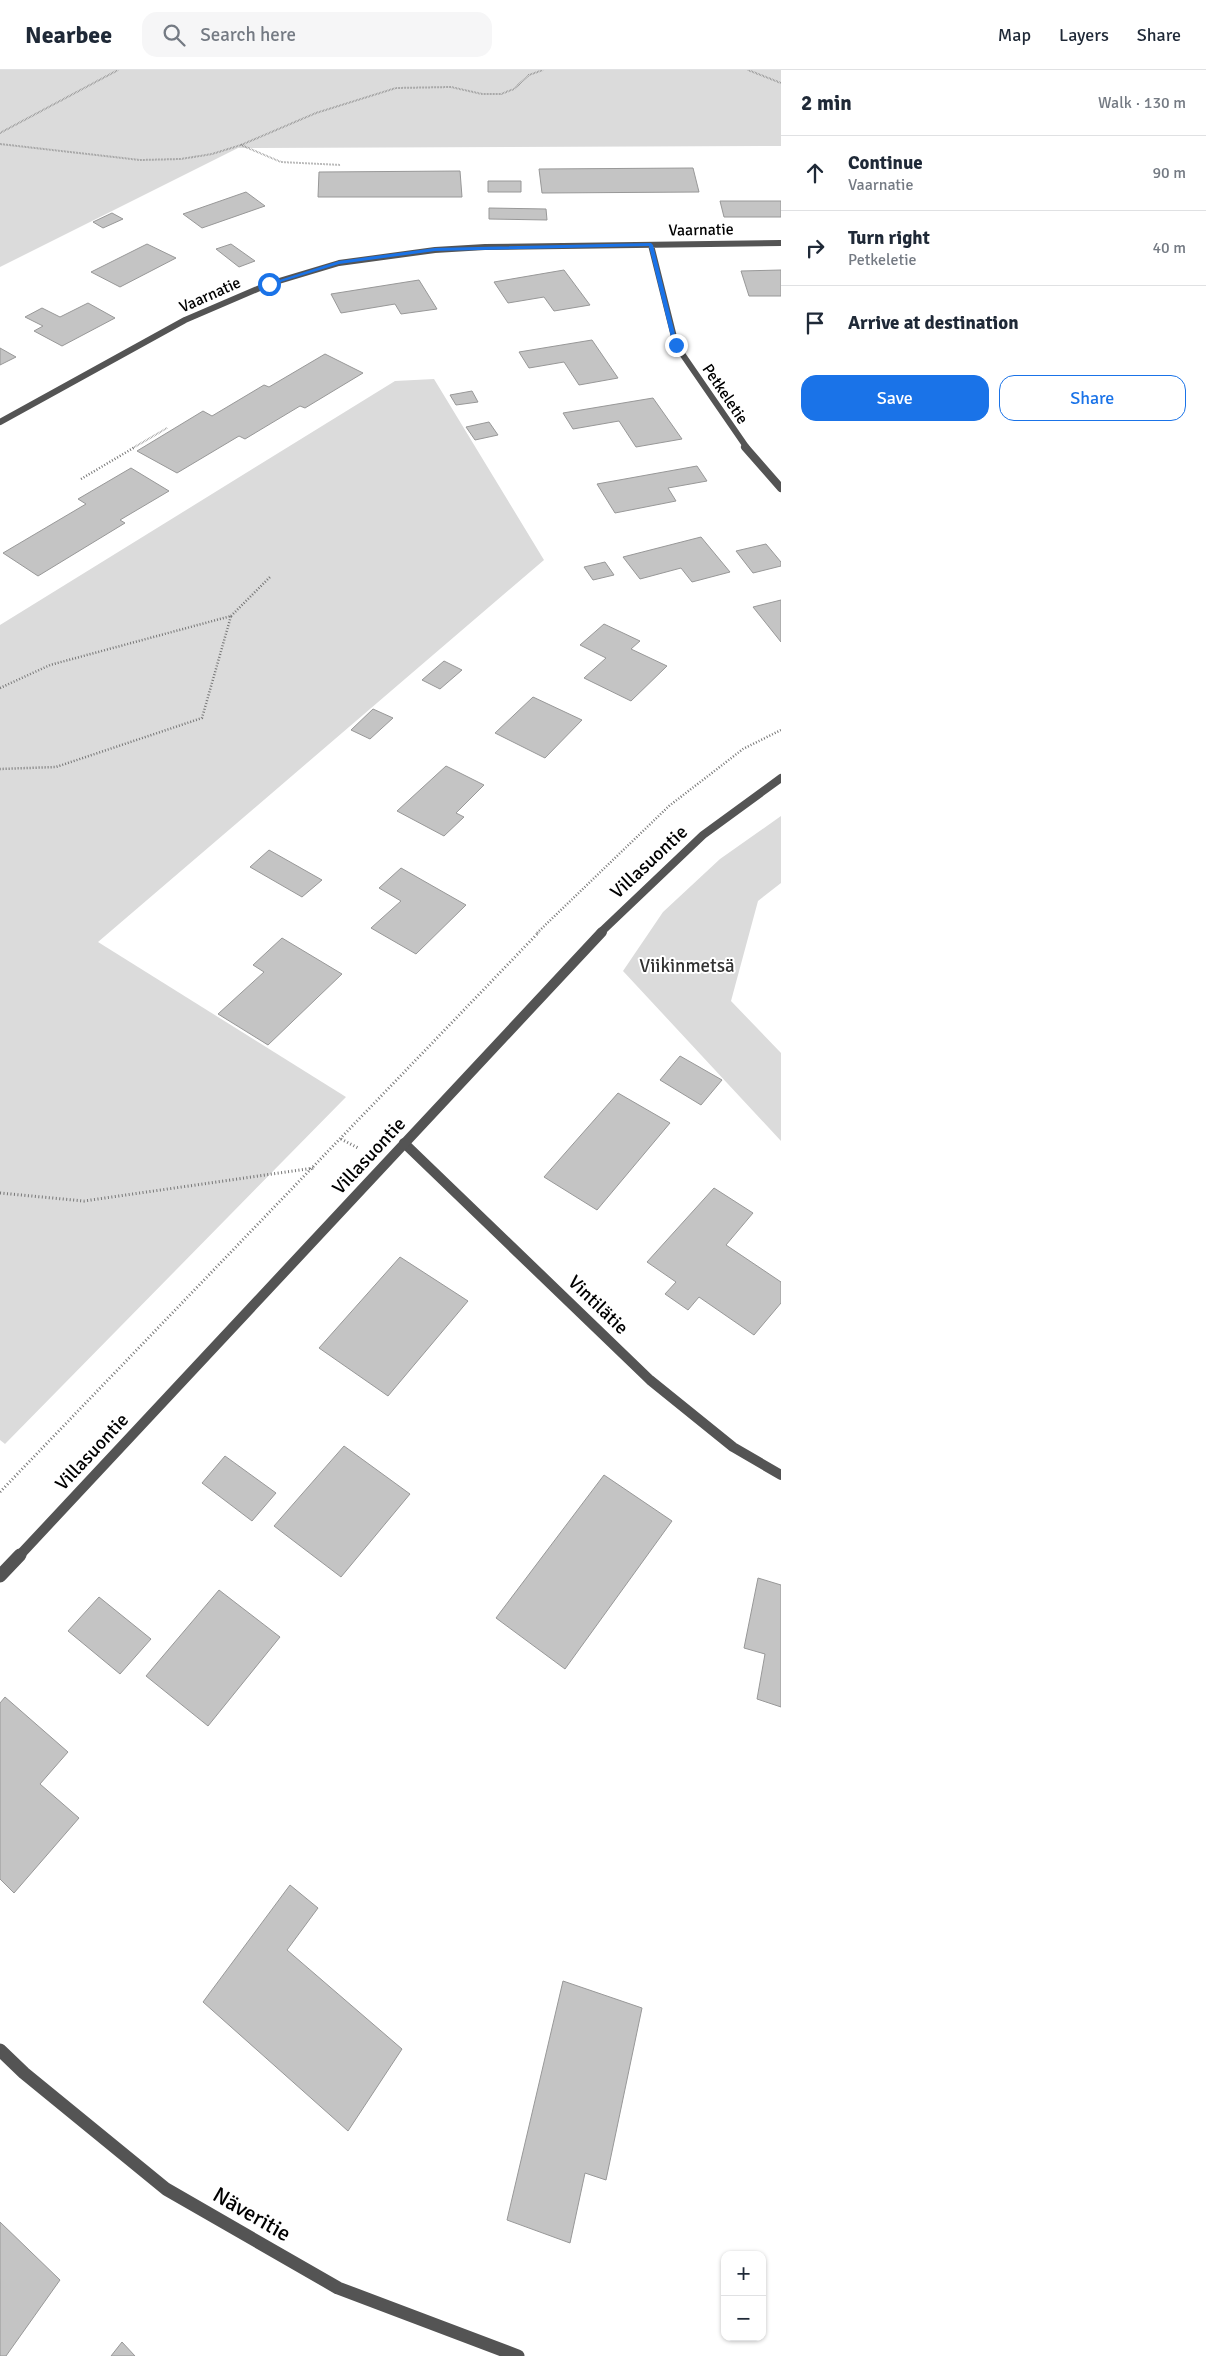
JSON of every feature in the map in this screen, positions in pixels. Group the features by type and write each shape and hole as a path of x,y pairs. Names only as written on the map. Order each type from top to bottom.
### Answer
{"street":[{"name":"Vaarnatie","path":"0,422 185,320 269,284 339,262 435,250 781,243"},
{"name":"Petkeletie","path":"651,245 676,345 738,438 781,488"},
{"name":"Villasuontie","path":"0,1576 617,915 703,835 781,778"},
{"name":"Vintilätie","path":"404,1143 650,1380 733,1447 781,1475"},
{"name":"Näveritie","path":"0,2050 24,2073 166,2189 338,2288 518,2356"}],"path":[{"path":"0,133 118,70"},
{"path":"0,144 140,160 181,159 212,154 240,145 316,113 396,88 451,87 482,94 501,94 514,89 529,75 543,70"},
{"path":"748,70 781,83"},
{"path":"240,145 281,162 341,165"},
{"path":"80,479 167,428"},
{"path":"0,769 56,768 202,718 231,616 270,577"},
{"path":"0,688 50,665 231,616"},
{"path":"0,1492 314,1168 566,903 670,806 743,749 781,730"},
{"path":"0,1193 84,1201 314,1168"}],"green space":[{"path":"0,70 781,70 781,146 238,148 0,267"},
{"path":"434,379 544,560 98,942 346,1097 5,1444 0,1440 0,625 395,381"},
{"name":"Viikinmetsä","path":"781,816 781,883 758,901 731,1001 781,1053 781,1141 623,971 663,912 720,859"}],"building":[{"path":"693,168 699,192 542,193 539,169"},
{"path":"460,171 462,197 318,197 319,172"},
{"path":"488,181 521,181 521,192 488,192"},
{"path":"246,192 265,206 202,228 183,214"},
{"path":"720,201 781,201 781,217 724,217"},
{"path":"489,208 546,209 547,220 489,219"},
{"path":"112,213 123,219 103,228 93,222"},
{"path":"147,244 176,258 120,287 91,272"},
{"path":"231,244 255,261 239,267 216,249"},
{"path":"564,270 590,305 554,311 544,297 508,303 494,282"},
{"path":"781,270 781,296 749,296 741,271"},
{"path":"419,280 437,309 401,314 395,304 341,313 331,294"},
{"path":"88,303 115,318 62,346 34,331 43,326 25,317 42,308 60,317"},
{"path":"592,340 618,378 579,385 564,362 529,368 519,352"},
{"path":"0,348 16,357 0,365"},
{"path":"325,354 363,373 305,408 300,406 245,439 239,436 177,473 137,451 203,411 212,416 264,385 269,387"},
{"path":"472,391 478,402 456,405 450,395"},
{"path":"653,398 682,439 636,447 619,421 573,429 563,413"},
{"path":"489,422 498,435 475,440 466,427"},
{"path":"697,466 707,481 668,488 676,501 615,513 597,484"},
{"path":"131,468 169,491 120,520 125,523 38,576 3,553 86,504 78,499"},
{"path":"701,537 730,572 692,582 681,568 640,579 623,557"},
{"path":"766,544 781,562 781,566 753,573 736,551"},
{"path":"605,562 614,575 593,580 584,567"},
{"path":"781,600 781,642 753,607"},
{"path":"604,624 640,641 631,649 667,666 631,701 584,678 606,658 580,645"},
{"path":"444,661 462,670 440,689 422,680"},
{"path":"533,697 582,720 545,758 495,733"},
{"path":"373,709 393,718 370,739 351,730"},
{"path":"446,766 484,785 456,813 464,817 444,836 397,811"},
{"path":"269,850 322,880 302,897 250,867"},
{"path":"401,868 466,905 416,954 371,928 401,901 379,888"},
{"path":"282,938 342,974 268,1045 218,1014 264,972 253,965"},
{"path":"680,1056 722,1080 701,1105 660,1080"},
{"path":"618,1093 670,1123 597,1210 544,1177"},
{"path":"714,1188 753,1213 726,1245 781,1282 781,1303 754,1335 699,1297 688,1310 665,1294 676,1282 647,1262"},
{"path":"400,1257 468,1301 388,1396 319,1348"},
{"path":"344,1446 410,1494 341,1577 274,1526"},
{"path":"225,1456 276,1493 252,1521 202,1483"},
{"path":"604,1475 672,1521 565,1669 496,1618"},
{"path":"758,1578 781,1585 781,1707 757,1699 765,1654 744,1648"},
{"path":"219,1590 280,1637 208,1726 146,1676"},
{"path":"99,1597 151,1639 120,1674 68,1631"},
{"path":"5,1697 68,1752 40,1784 79,1818 14,1893 0,1879 0,1703"},
{"path":"290,1885 318,1908 287,1950 402,2049 348,2131 203,2002"},
{"path":"563,1981 642,2008 606,2180 585,2173 570,2243 507,2220"},
{"path":"0,2222 60,2280 6,2356 0,2356"},
{"path":"122,2342 135,2356 111,2356"}],"route":[{"path":"269,284 339,262 435,250 485,247 651,245 676,345"}]}
